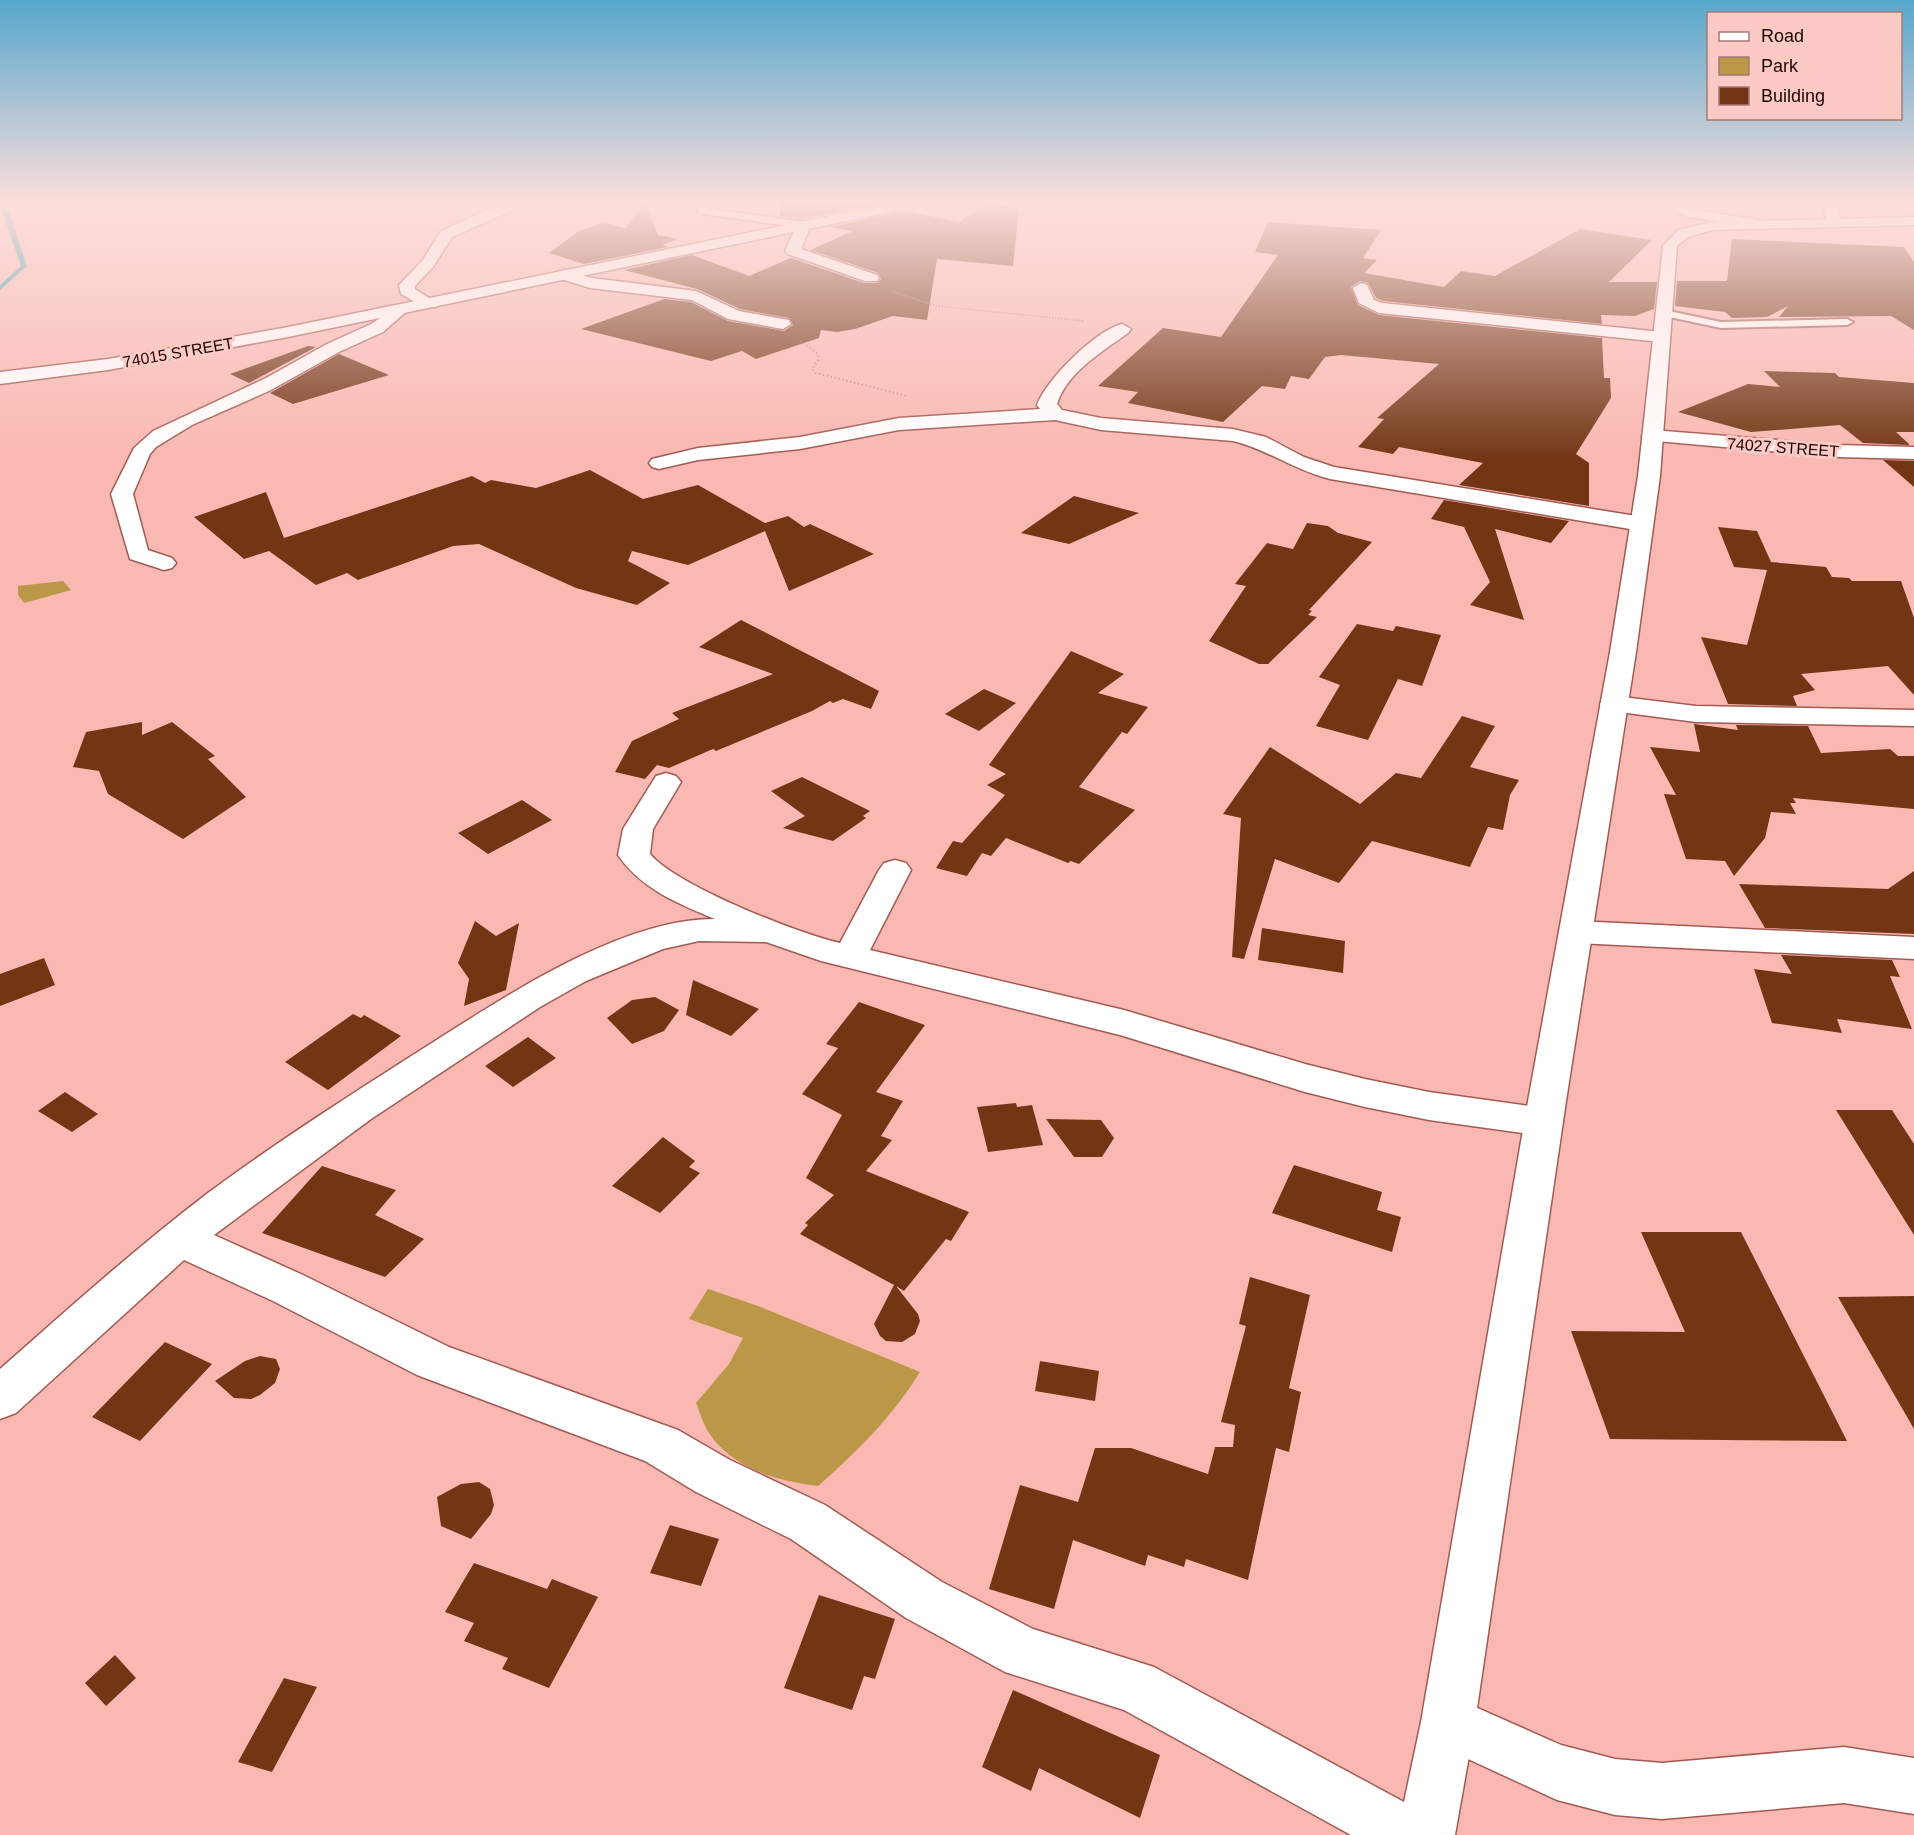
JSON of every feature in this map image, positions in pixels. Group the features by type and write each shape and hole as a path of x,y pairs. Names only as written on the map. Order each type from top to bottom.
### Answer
{"street":[{"path":"407,288 407,291 430,304"},
{"name":"74015 STREET","path":"0,378 78,370 400,310 506,288"},
{"path":"628,288 696,296 734,315 779,324"},
{"path":"1361,288 1367,303 1379,308 1668,328"},
{"path":"1426,1835 1448,1722 1544,1122 1614,704 1642,524 1668,328 1669,288"},
{"path":"164,563 138,554 122,494 136,470 141,450 186,422 255,391 332,349 381,326 400,310"},
{"path":"1055,414 1047,405 1050,391 1122,329"},
{"path":"659,463 698,454 800,443 899,424 1055,414 1109,425 1233,435 1259,441 1297,461 1330,474 1642,524"},
{"name":"74027 STREET","path":"1653,436 1838,451 1914,453"},
{"path":"1614,704 1707,714 1914,718"},
{"path":"666,782 638,829 634,855 642,869 659,880 769,931 850,957 1124,1023 1305,1078 1365,1093 1429,1107 1544,1122"},
{"path":"850,957 895,870"},
{"path":"0,1398 180,1239 277,1165 528,998 574,973 654,940 699,930 769,931"},
{"path":"1576,932 1914,948"},
{"path":"180,1239 288,1288 433,1361 661,1446 713,1476 808,1522 924,1600 1024,1653 1135,1686 1408,1835"},
{"path":"1448,1722 1557,1772 1615,1787 1662,1791 1844,1775 1914,1786"}],"lane":[{"path":"1668,328 1848,321"},
{"path":"1668,328 1721,325"}],"path":[{"path":"894,288 893,292 924,302 1059,315 1122,329"},
{"path":"779,324 818,354 818,360 812,369 816,373 908,396 971,419"}],"green space":[{"path":"63,581 71,590 24,603 18,595 18,586"},
{"path":"708,1289 761,1307 920,1372 874,1433 818,1486 772,1477 743,1464 719,1445 707,1429 696,1403 729,1364 743,1338 689,1319"}],"building":[{"path":"692,288 932,288 927,320 893,316 855,329 837,332 821,330 819,338 756,359 742,351 711,361 581,329 664,299 691,302 728,321 784,331 793,325 789,318 740,309"},
{"path":"1255,288 1351,288 1358,305 1379,315 1602,338 1604,378 1610,378 1611,398 1576,454 1589,463 1589,506 1459,485 1483,463 1399,447 1393,454 1358,447 1384,419 1377,418 1439,364 1341,355 1325,357 1309,379 1291,376 1285,389 1262,386 1223,422 1128,403 1138,392 1098,386 1163,328 1221,337"},
{"path":"1370,288 1656,288 1654,309 1635,316 1601,315 1602,324 1383,301 1376,298"},
{"path":"1676,288 1914,288 1914,330 1891,316 1779,317 1788,306 1767,317 1732,318 1725,312 1675,306"},
{"path":"308,346 316,347 249,383 230,374"},
{"path":"339,354 389,375 293,404 270,393"},
{"path":"1764,371 1835,373 1839,377 1914,383 1914,432 1896,432 1910,445 1863,443 1840,425 1751,432 1678,412 1748,384 1780,387"},
{"path":"1883,460 1914,461 1914,487"},
{"path":"590,470 643,499 698,485 765,523 788,516 804,527 810,524 874,554 789,591 765,531 688,565 632,551 628,561 670,583 637,605 576,588 479,544 453,546 358,580 347,573 316,585 269,551 244,559 194,517 266,492 284,538 472,476 485,483 491,480 536,488"},
{"path":"1074,496 1139,513 1069,544 1021,533"},
{"path":"1444,500 1569,521 1551,543 1495,529 1524,620 1470,605 1490,582 1464,527 1431,519"},
{"path":"1307,523 1328,526 1338,533 1372,542 1309,610 1312,611 1308,615 1317,617 1268,664 1259,664 1209,641 1246,586 1235,584 1267,543 1293,549"},
{"path":"1718,527 1757,531 1771,562 1826,567 1832,577 1849,578 1852,581 1901,581 1914,618 1914,695 1888,666 1801,674 1815,690 1793,696 1797,706 1728,704 1701,637 1747,645 1767,570 1734,567"},
{"path":"741,620 879,691 871,709 843,699 833,703 830,701 812,711 716,751 713,749 669,768 657,765 645,779 615,772 632,741 679,719 672,713 773,674 699,647"},
{"path":"1357,624 1393,631 1396,626 1441,635 1422,686 1398,679 1368,740 1316,726 1340,685 1319,677"},
{"path":"1071,651 1124,674 1098,693 1148,707 1127,734 1122,732 1079,787 1135,810 1079,864 1071,861 1068,863 1006,838 991,856 982,853 967,876 936,868 953,841 962,843 1005,795 987,785 1006,774 989,765"},
{"path":"984,689 1016,703 979,731 945,714"},
{"path":"1462,716 1495,726 1470,767 1519,780 1510,795 1503,830 1488,827 1470,867 1372,841 1339,883 1275,859 1244,959 1232,957 1241,818 1223,814 1270,747 1360,804 1396,773 1421,778"},
{"path":"142,722 142,735 172,722 215,756 208,759 246,797 183,839 108,794 99,771 73,767 86,732"},
{"path":"1694,724 1738,730 1736,725 1808,726 1821,753 1890,749 1898,756 1914,756 1914,809 1793,798 1796,803 1790,803 1796,814 1771,812 1765,838 1734,876 1725,861 1686,859 1664,794 1676,795 1650,747 1700,752"},
{"path":"802,777 870,811 863,816 866,818 833,841 783,828 805,816 771,791"},
{"path":"522,800 552,820 488,854 458,833"},
{"path":"1914,871 1914,934 1765,928 1739,884 1888,889"},
{"path":"475,921 496,936 519,923 506,990 464,1006 469,979 458,963"},
{"path":"1262,928 1345,941 1343,973 1258,960"},
{"path":"1781,955 1892,960 1900,977 1890,976 1912,1029 1837,1019 1842,1033 1772,1023 1754,969 1792,974"},
{"path":"44,958 55,985 0,1006 0,974"},
{"path":"693,980 759,1009 731,1036 686,1015"},
{"path":"655,997 679,1010 664,1031 632,1044 607,1018 632,1000"},
{"path":"859,1002 925,1025 876,1092 903,1101 881,1136 892,1140 866,1171 969,1212 951,1241 946,1239 904,1291 896,1286 918,1314 920,1321 915,1334 902,1342 886,1341 880,1336 874,1324 894,1285 800,1234 808,1225 805,1223 834,1195 806,1178 842,1115 802,1094 838,1048 826,1044"},
{"path":"353,1014 361,1018 364,1015 401,1036 328,1090 285,1062"},
{"path":"528,1037 556,1058 513,1087 485,1066"},
{"path":"65,1092 98,1114 72,1132 38,1111"},
{"path":"1016,1103 1017,1107 1032,1105 1043,1145 988,1152 977,1107"},
{"path":"1836,1110 1892,1110 1914,1144 1914,1235"},
{"path":"1046,1119 1101,1120 1114,1138 1102,1157 1074,1157"},
{"path":"663,1137 695,1161 689,1167 700,1173 660,1213 612,1186"},
{"path":"1294,1165 1382,1192 1377,1210 1401,1217 1392,1252 1272,1213"},
{"path":"322,1166 396,1190 375,1215 424,1239 385,1277 262,1233"},
{"path":"1641,1232 1741,1232 1847,1441 1610,1439 1571,1331 1685,1332"},
{"path":"1250,1277 1310,1295 1289,1388 1301,1392 1289,1452 1276,1448 1248,1580 1186,1559 1184,1567 1148,1555 1145,1566 1073,1540 1054,1609 989,1589 1020,1485 1078,1502 1095,1448 1131,1448 1208,1474 1215,1447 1233,1447 1235,1425 1221,1422 1246,1326 1239,1324"},
{"path":"1914,1296 1914,1429 1838,1297"},
{"path":"165,1342 212,1364 140,1441 92,1417"},
{"path":"260,1356 276,1359 280,1369 275,1383 260,1395 251,1399 234,1398 215,1381 245,1361"},
{"path":"1040,1361 1099,1371 1095,1401 1035,1391"},
{"path":"479,1482 490,1489 494,1505 491,1514 471,1539 441,1526 437,1497 461,1484"},
{"path":"670,1525 719,1539 701,1586 650,1573"},
{"path":"474,1563 547,1589 552,1579 598,1597 549,1688 502,1669 508,1658 464,1641 474,1623 445,1612"},
{"path":"819,1595 895,1619 875,1679 864,1676 852,1710 784,1688"},
{"path":"115,1655 136,1678 106,1706 85,1683"},
{"path":"284,1678 317,1687 272,1772 238,1762"},
{"path":"1013,1690 1160,1755 1140,1818 1039,1768 1031,1791 982,1767"}]}
